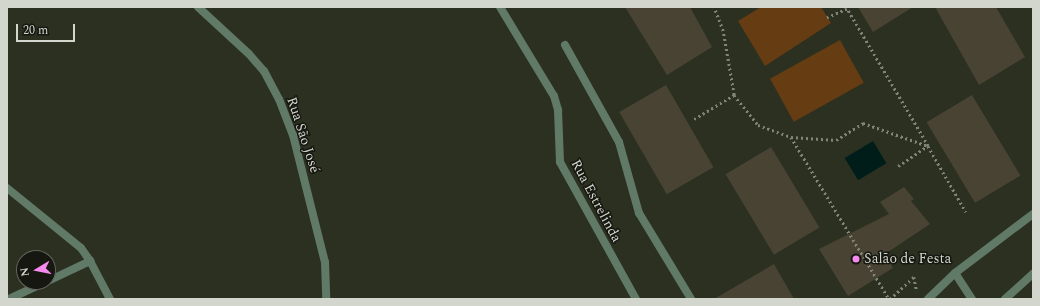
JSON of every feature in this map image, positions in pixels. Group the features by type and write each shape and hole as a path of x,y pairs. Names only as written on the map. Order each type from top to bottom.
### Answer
{"street":[{"name":"Rua São José","path":"198,7 249,54 264,71 279,99 293,135 325,262 326,299"},
{"name":"Rua Estrelinda","path":"500,7 554,96 558,110 560,162 634,298"},
{"path":"566,45 619,142 639,213 691,299"},
{"path":"7,188 81,248 90,261 110,299"},
{"path":"928,299 955,273 1033,214"},
{"path":"56,277 90,261"},
{"path":"955,273 972,299"},
{"path":"1005,299 1033,274"},
{"path":"9,299 28,290"}],"path":[{"path":"714,7 723,31 734,95 758,125 791,137 836,140 863,123 928,146"},
{"path":"827,18 847,9 966,212"},
{"path":"694,119 734,95"},
{"path":"791,137 889,299 914,277 919,299"},
{"path":"898,166 928,146"}],"shaded area":[{"path":"761,7 821,7 831,23 765,66 738,21"},
{"path":"840,40 864,83 794,122 770,79"}],"water":[{"path":"873,141 886,163 858,180 845,158"}],"building":[{"path":"625,7 690,7 712,47 667,75"},
{"path":"858,7 913,7 873,32"},
{"path":"935,7 996,7 1025,57 979,85"},
{"path":"666,85 714,167 667,194 619,112"},
{"path":"972,95 1020,176 975,203 927,122"},
{"path":"771,147 819,228 774,255 726,174"},
{"path":"904,187 914,199 911,201 930,224 885,254 893,268 848,296 819,249 889,214 880,202"},
{"path":"774,264 794,299 714,299 757,274"}],"place":[{"name":"Salão de Festa","path":"856,259"}]}
